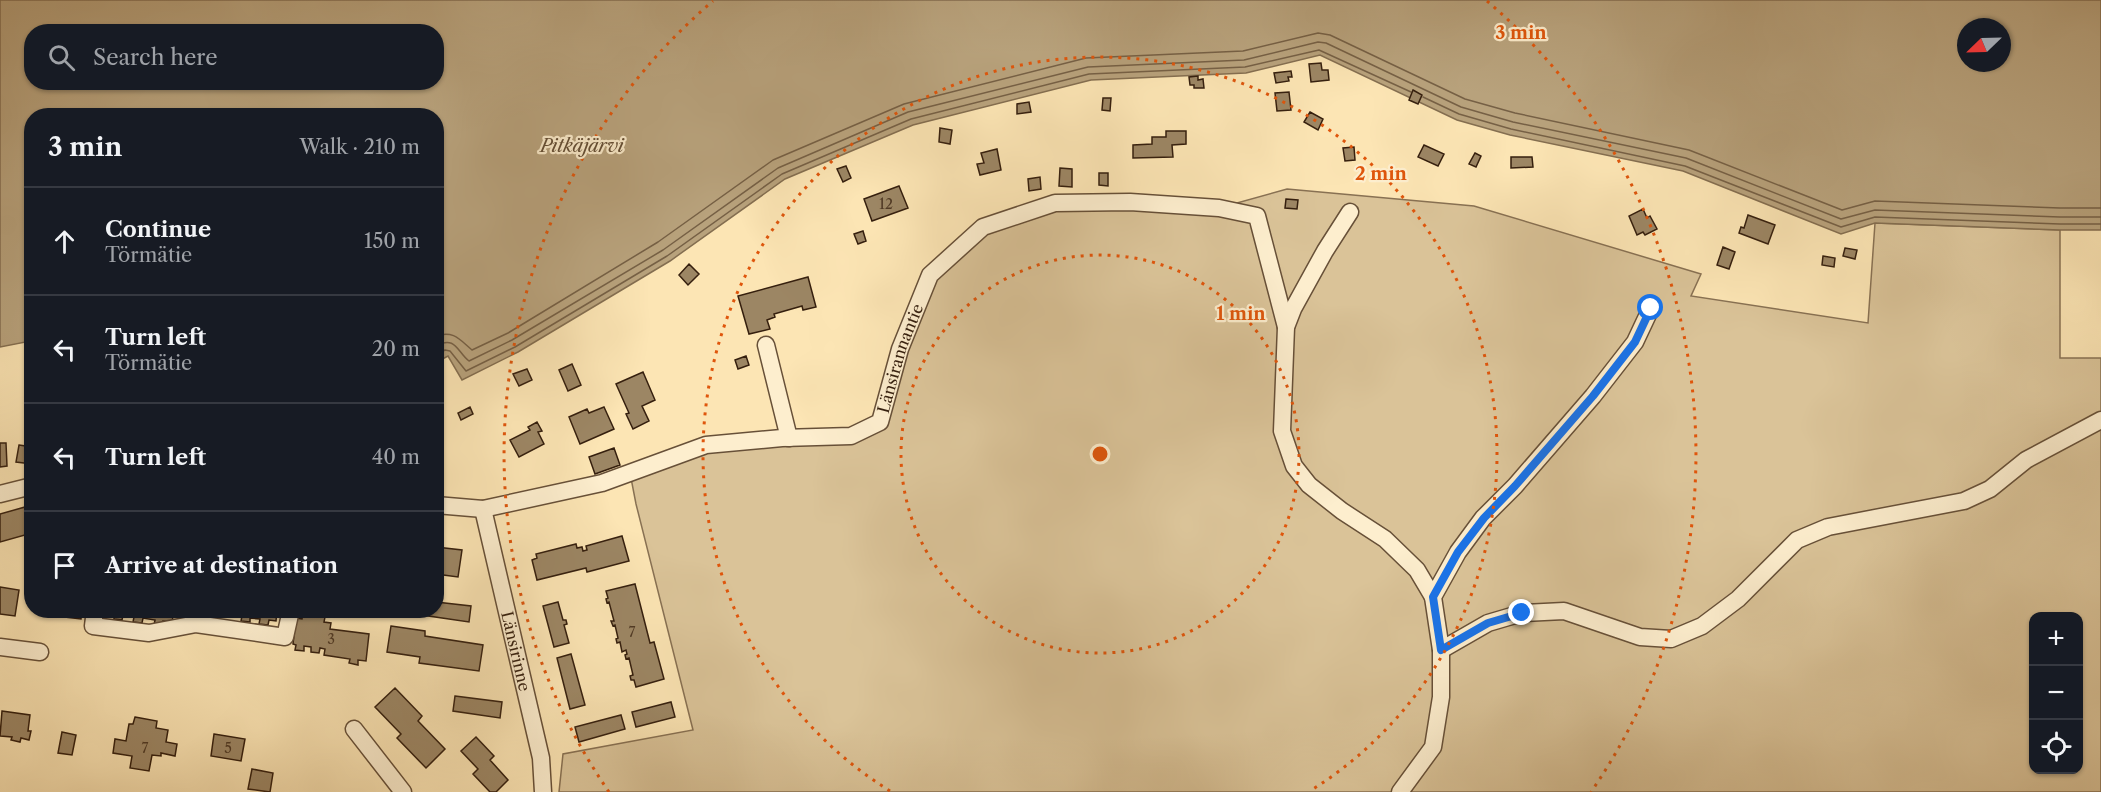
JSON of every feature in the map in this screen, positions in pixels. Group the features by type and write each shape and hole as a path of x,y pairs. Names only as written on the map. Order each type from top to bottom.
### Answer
{"street":[{"name":"Länsirannantie","path":"444,506 483,509 602,483 706,445 789,438 851,436 880,422 900,349 930,275 983,227 1055,203 1130,202 1219,208 1257,216 1286,327"},
{"path":"1350,212 1325,250 1293,309 1286,327 1282,431 1294,466 1309,485 1342,511 1385,539 1417,570 1433,597 1441,650 1441,697 1433,747 1400,792"},
{"path":"1433,597 1458,552 1484,518 1593,396 1635,342 1651,308"},
{"path":"766,345 789,438"},
{"path":"1441,650 1488,623 1522,613 1564,611 1641,637 1671,639 1702,626 1738,599 1797,540 1828,527 1964,501 1990,489 2026,460 2101,420"},
{"path":"0,494 24,488"},
{"name":"Länsirinne","path":"483,509 541,758 543,792"},
{"path":"94,618 93,627 149,633 193,618"},
{"path":"200,618 285,637 289,618"},
{"path":"0,647 40,652"},
{"path":"354,729 403,792"}],"shaded area":[{"path":"1287,189 1474,206 1701,274 1691,296 1868,323 1875,223 2060,230 2060,358 2101,358 2101,792 559,792 563,754 693,730 630,473 693,450 851,436 880,422 930,275 983,227 1055,203 1219,208"}],"water":[{"name":"Pitkäjärvi","path":"0,0 2101,0 2101,230 1875,223 1841,234 1683,171 1510,135 1457,120 1320,55 1246,73 1091,80 913,125 785,179 670,261 518,352 462,380 448,356 444,358 444,108 24,108 24,342 0,347"}],"building":[{"path":"1321,63 1322,70 1328,70 1329,80 1311,82 1309,64"},
{"path":"1291,71 1292,77 1288,77 1289,81 1276,83 1274,73"},
{"path":"1198,76 1198,80 1203,79 1204,88 1194,88 1194,85 1190,85 1189,77"},
{"path":"1413,90 1422,95 1418,104 1409,100"},
{"path":"1289,92 1291,110 1277,111 1275,93"},
{"path":"1103,98 1111,98 1110,111 1102,110"},
{"path":"1029,102 1031,112 1017,114 1017,104"},
{"path":"1310,112 1323,119 1318,130 1304,122"},
{"path":"940,128 952,130 950,144 939,142"},
{"path":"1166,131 1186,131 1186,144 1172,145 1173,157 1133,158 1133,145 1152,144 1152,137 1166,137"},
{"path":"1424,145 1444,154 1438,166 1418,157"},
{"path":"1354,147 1355,160 1345,161 1343,148"},
{"path":"997,149 1001,170 980,175 977,164 984,163 981,153"},
{"path":"1475,153 1481,156 1476,167 1469,164"},
{"path":"1511,157 1532,157 1533,167 1511,168"},
{"path":"846,166 851,178 843,182 837,169"},
{"path":"1060,168 1072,169 1072,187 1059,186"},
{"path":"1099,173 1108,173 1108,186 1099,185"},
{"path":"1040,177 1041,189 1029,191 1028,179"},
{"path":"899,186 908,208 872,221 864,199"},
{"path":"1286,199 1298,200 1297,209 1285,208"},
{"path":"1643,209 1647,218 1650,216 1657,229 1645,235 1643,232 1637,235 1629,216"},
{"path":"1748,215 1775,225 1768,244 1739,233 1741,227 1744,228"},
{"path":"863,231 866,241 858,244 854,234"},
{"path":"1723,247 1735,252 1729,269 1717,265"},
{"path":"1845,248 1857,250 1855,259 1843,256"},
{"path":"1823,256 1835,258 1834,267 1822,265"},
{"path":"689,264 699,274 688,285 679,275"},
{"path":"808,277 816,307 803,310 802,306 774,314 775,317 767,320 770,329 749,334 738,296"},
{"path":"746,356 749,365 738,369 735,360"},
{"path":"572,364 581,385 568,391 559,370"},
{"path":"527,369 532,380 519,386 513,374"},
{"path":"643,372 655,400 642,406 649,421 633,429 626,414 629,413 616,384"},
{"path":"470,407 473,414 461,420 458,413"},
{"path":"604,407 614,429 580,444 569,417 587,409 589,413"},
{"path":"537,422 542,431 538,432 544,444 519,457 510,440 530,430 528,427"},
{"path":"0,443 6,443 7,466 0,467"},
{"path":"19,445 24,446 24,463 16,462"},
{"path":"614,448 620,465 595,474 589,457"},
{"path":"24,507 24,535 0,542 0,514"},
{"path":"622,536 629,561 587,572 586,568 537,580 532,560 537,558 536,554 576,544 577,548 582,547 583,551 587,550 586,546"},
{"path":"444,548 462,550 458,577 444,575"},
{"path":"635,584 650,643 654,642 664,679 636,687 634,680 631,680 630,676 633,675 629,658 626,659 626,650 622,652 620,642 617,643 615,625 613,626 611,621 614,621 606,599 608,598 606,591"},
{"path":"0,587 19,590 15,616 0,614"},
{"path":"558,602 563,620 566,620 567,624 564,625 569,643 554,647 543,606"},
{"path":"444,603 471,606 469,622 442,618 444,618"},
{"path":"134,618 143,618 142,623 133,622"},
{"path":"143,618 173,618 172,622 163,621 163,626 154,625 155,620"},
{"path":"242,618 250,618 250,622 241,621"},
{"path":"250,618 276,618 276,621 269,620 268,625 259,624 260,619"},
{"path":"296,618 325,618 324,622 331,623 330,629 369,634 366,661 358,660 358,665 349,663 350,659 324,655 325,649 320,648 319,653 311,652 311,647 304,646 304,651 295,650 296,645 293,644"},
{"path":"391,626 425,631 425,636 483,645 479,671 419,663 420,657 387,652"},
{"path":"571,654 585,705 570,709 557,658"},
{"path":"395,688 422,716 418,721 445,749 426,768 397,738 401,734 375,707"},
{"path":"455,696 502,702 500,718 453,711"},
{"path":"671,702 675,717 636,727 632,712"},
{"path":"2,711 30,715 29,740 21,738 20,742 11,740 12,737 0,736"},
{"path":"621,715 625,729 579,742 575,727"},
{"path":"135,717 157,721 156,728 168,730 166,742 177,744 175,756 161,753 161,756 152,755 149,771 130,768 132,756 113,753 115,739 126,741 129,724 133,724"},
{"path":"62,732 76,735 72,755 58,753"},
{"path":"214,734 245,739 241,761 211,756"},
{"path":"476,737 494,756 490,760 508,780 496,792 490,792 473,774 478,769 461,751"},
{"path":"252,769 273,773 270,792 248,789"}],"route":[{"path":"1522,613 1488,623 1441,650 1433,597 1458,552 1484,518 1593,396 1635,342 1651,308"}]}
